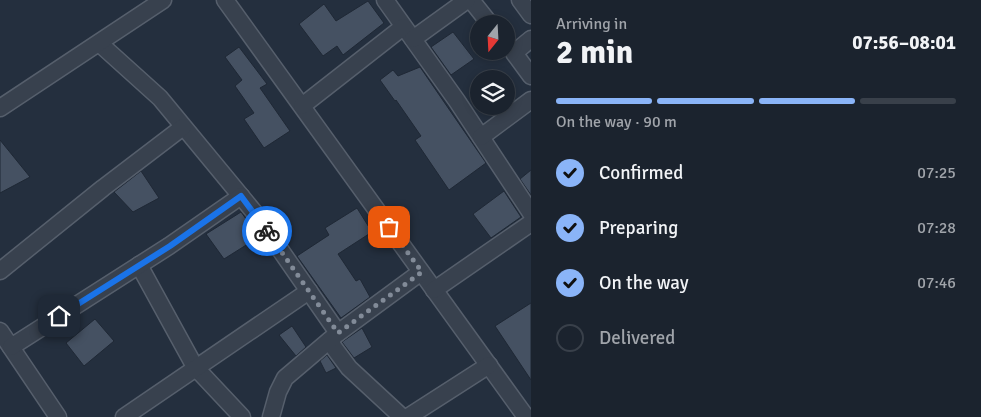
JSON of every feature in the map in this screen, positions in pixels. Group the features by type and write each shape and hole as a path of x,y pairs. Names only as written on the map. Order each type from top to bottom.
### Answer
{"street":[{"path":"0,108 163,0"},
{"path":"225,0 526,417"},
{"path":"385,0 481,137 531,213"},
{"path":"302,106 448,6 467,0"},
{"path":"471,0 483,15"},
{"path":"520,0 531,15"},
{"path":"515,46 531,39"},
{"path":"99,43 160,98 254,212 308,291 350,368 402,417"},
{"path":"515,55 531,76"},
{"path":"481,137 531,100"},
{"path":"0,271 103,188 183,127"},
{"path":"11,347 139,265 241,196"},
{"path":"434,290 531,223"},
{"path":"139,265 196,368 242,417"},
{"path":"271,417 278,392 285,378 333,337 422,272"},
{"path":"124,417 308,291"},
{"path":"0,331 58,417"},
{"path":"408,417 489,365"}],"building":[{"path":"368,1 384,23 343,55 337,46 323,56 299,24 324,4 336,21"},
{"path":"453,32 470,54 470,60 473,60 451,75 431,47"},
{"path":"239,47 267,84 260,88 290,131 264,148 244,119 254,113 235,86 242,80 225,57"},
{"path":"420,67 486,163 449,190 415,140 421,136 380,80 393,70 398,76"},
{"path":"0,140 30,177 0,193"},
{"path":"531,170 531,195 520,179"},
{"path":"141,171 159,198 133,212 114,192"},
{"path":"504,191 521,217 491,238 473,214"},
{"path":"357,208 372,232 338,254 356,281 360,279 370,297 341,318 297,256 329,235 325,228"},
{"path":"241,212 259,237 224,259 206,234"},
{"path":"531,303 531,380 495,326"},
{"path":"95,319 114,341 84,366 66,343"},
{"path":"292,326 306,347 296,356 279,335"},
{"path":"362,328 372,347 354,358 342,342"},
{"path":"327,355 336,368 326,373 320,361"}],"way so far":[{"path":"267,231 338,333 422,272 389,227"}],"route":[{"path":"59,316 170,246 241,196 267,231"}]}
